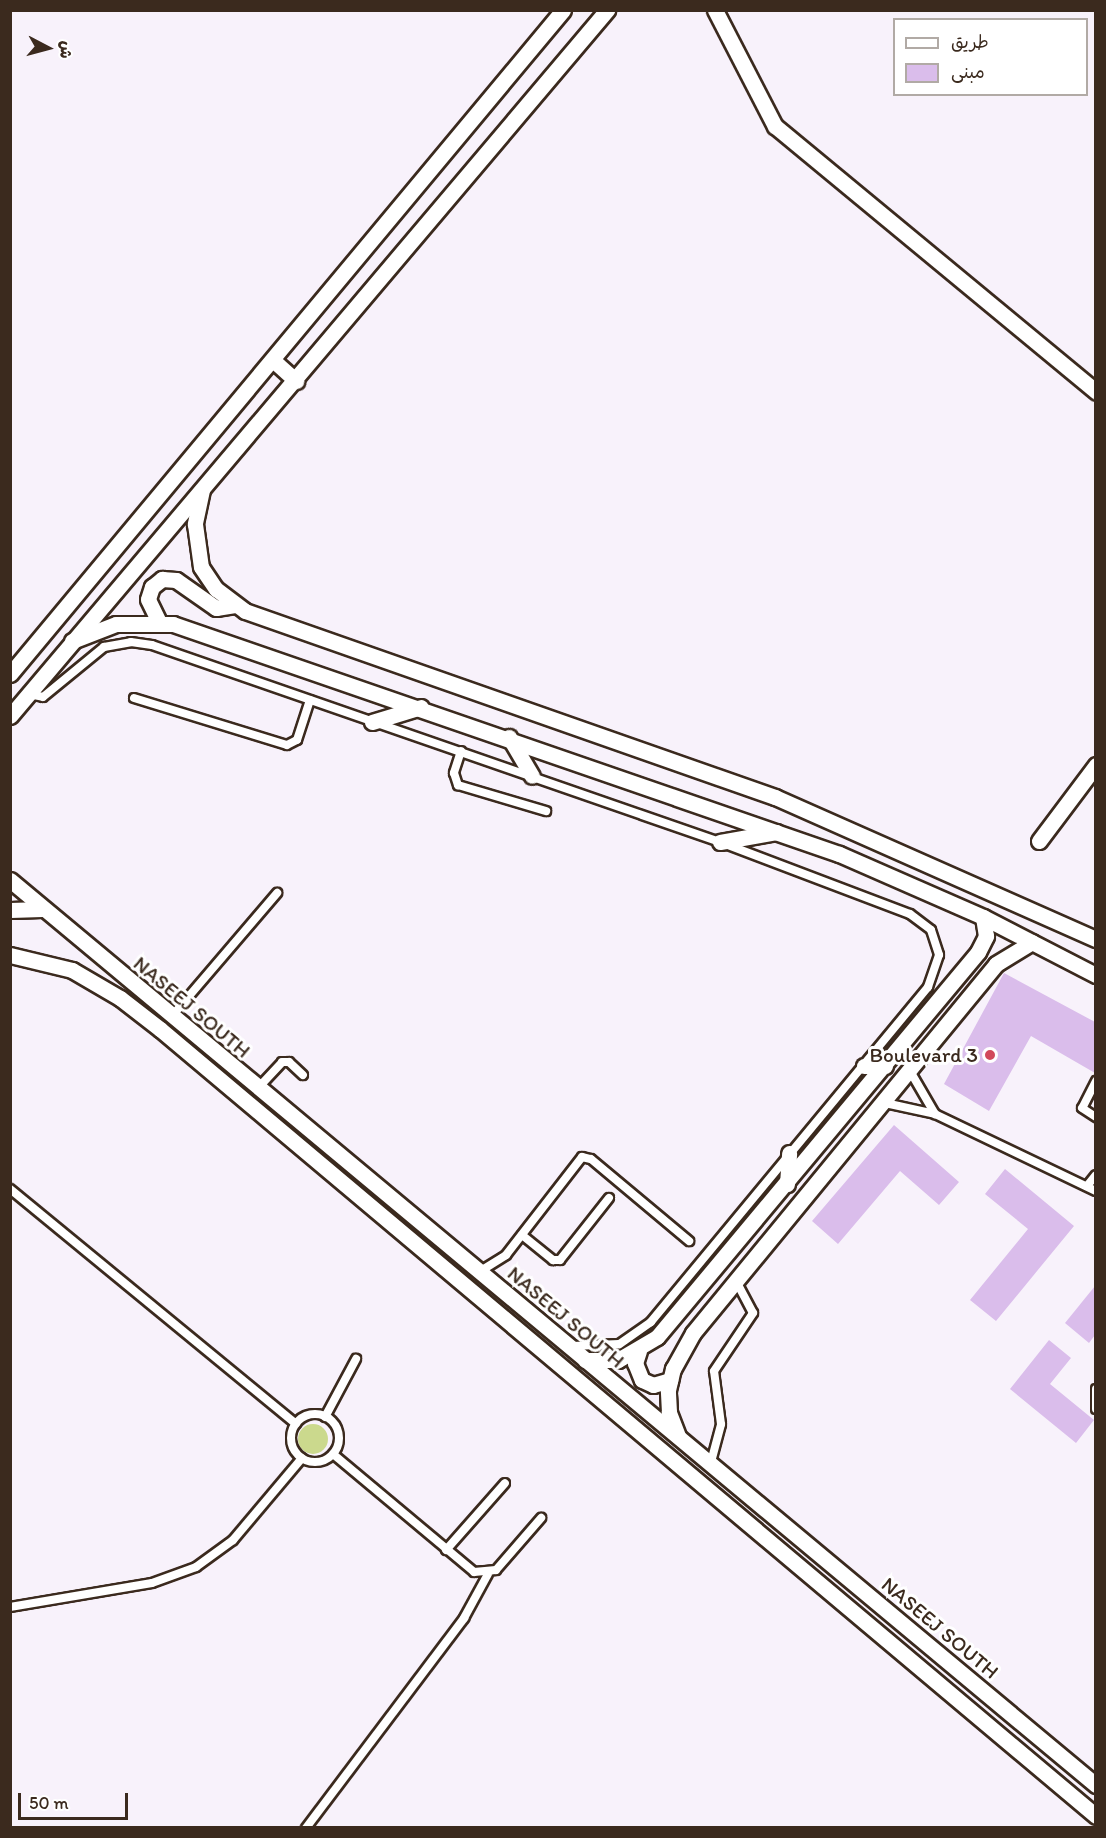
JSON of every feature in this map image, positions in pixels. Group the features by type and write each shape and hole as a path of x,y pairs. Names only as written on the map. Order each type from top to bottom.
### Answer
{"street":[{"path":"10,674 274,361 327,291 563,10"},
{"path":"10,716 296,381 607,10"},
{"path":"715,13 761,106 775,126 1095,392"},
{"path":"274,361 296,381"},
{"path":"202,490 195,524 197,554 208,578 235,605 278,624 775,797 1095,939"},
{"path":"159,622 148,599 152,586 162,579 176,580 216,608 235,605"},
{"path":"72,641 116,624 159,622 421,707 776,832 899,878 983,917 1095,975"},
{"path":"372,722 421,707"},
{"path":"508,737 532,776"},
{"path":"1039,841 1095,765"},
{"path":"720,842 776,832"},
{"name":"NASEEJ SOUTH","path":"10,880 257,1089 1095,1785"},
{"path":"10,910 42,909"},
{"path":"584,1360 610,1362 639,1351 664,1329 788,1184 984,943 983,917"},
{"path":"681,1442 669,1412 670,1380 693,1333 885,1103 1002,958 1032,942"},
{"path":"984,943 995,944 1002,958"},
{"path":"10,955 72,970 120,998 160,1029 1095,1816"},
{"path":"864,1066 885,1066"},
{"path":"788,1184 789,1154"},
{"path":"639,1351 635,1363 642,1380 659,1385 670,1380"}],"lane":[{"path":"29,694 43,697 96,651 131,642 461,751 720,842 910,914 931,930 939,955 933,980 644,1329 609,1346 568,1346"},
{"path":"134,698 287,745 297,740 310,700"},
{"path":"461,751 454,773 458,784 546,812"},
{"path":"171,1017 277,893"},
{"path":"257,1089 282,1062 292,1064 303,1075"},
{"path":"910,1071 935,1114"},
{"path":"1095,1081 1082,1108 1095,1117"},
{"path":"885,1103 935,1114 1095,1191"},
{"path":"479,1272 506,1255 585,1156 689,1241"},
{"path":"1087,1186 1095,1175"},
{"path":"10,1189 296,1424"},
{"path":"522,1235 553,1260 560,1260 609,1198"},
{"path":"711,1467 722,1424 714,1371 753,1313 736,1281"},
{"path":"325,1417 356,1359"},
{"path":"1095,1389 1095,1409"},
{"path":"313,1414 325,1417 339,1433 333,1454 322,1462 302,1458 292,1442 296,1424 313,1414"},
{"path":"333,1454 474,1572 488,1575"},
{"path":"10,1607 152,1583 195,1567 233,1540 302,1458"},
{"path":"446,1550 505,1483"},
{"path":"306,1827 464,1618 488,1575 541,1518"}],"green space":[{"path":"313,1424 324,1428 328,1439 324,1450 313,1454 302,1450 298,1439 302,1428"}],"building":[{"name":"Boulevard 3","path":"1004,973 1095,1022 1095,1073 1031,1036 989,1111 944,1084"},
{"path":"894,1125 959,1182 939,1205 900,1171 838,1244 812,1221"},
{"path":"1005,1169 1074,1226 996,1321 970,1300 1028,1229 985,1194"},
{"path":"1095,1286 1095,1335 1089,1343 1065,1323"},
{"path":"1049,1340 1071,1358 1050,1384 1094,1420 1076,1443 1010,1389"}],"place":[{"name":"Boulevard 3","path":"990,1055"}]}
